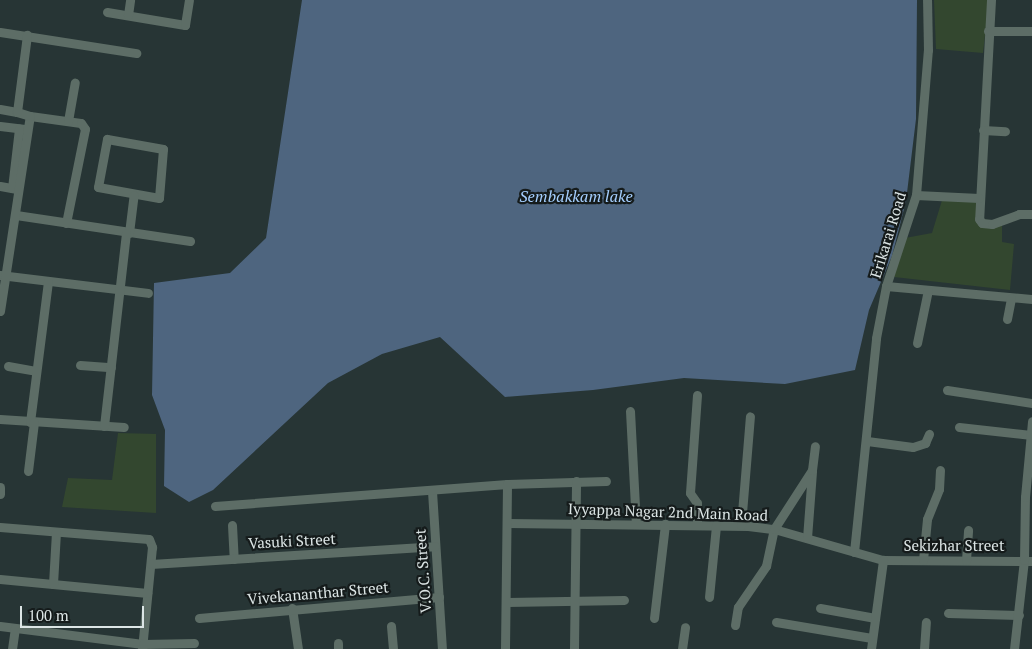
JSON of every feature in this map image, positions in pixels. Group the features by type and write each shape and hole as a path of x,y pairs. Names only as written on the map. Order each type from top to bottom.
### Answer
{"street":[{"path":"128,15 130,0"},
{"path":"107,12 185,24 189,0"},
{"name":"Erikarai Road","path":"854,552 868,441 876,338 886,286 916,195 928,50 927,0"},
{"path":"991,0 979,219 986,225 1032,214"},
{"path":"988,31 1032,32"},
{"path":"0,32 136,53"},
{"path":"17,112 27,35"},
{"path":"68,121 75,82"},
{"path":"0,109 83,125 86,134 66,223"},
{"path":"16,188 30,116"},
{"path":"0,126 28,129"},
{"path":"0,311 4,275 16,214 19,128"},
{"path":"983,130 1005,131"},
{"path":"107,139 163,149 159,198 134,195 98,187 107,139"},
{"path":"0,186 16,188"},
{"path":"104,426 119,289 134,195"},
{"path":"916,195 979,198"},
{"path":"16,214 127,233 190,241"},
{"path":"4,275 148,293"},
{"path":"28,471 36,371 48,281"},
{"path":"886,286 1032,299"},
{"path":"917,343 928,290"},
{"path":"1007,319 1010,298"},
{"path":"80,364 111,367"},
{"path":"8,366 36,371"},
{"path":"947,390 1032,404"},
{"path":"697,395 690,493 697,503 697,524"},
{"path":"630,411 636,524"},
{"path":"741,525 750,416"},
{"path":"0,419 124,427"},
{"path":"1014,649 1028,560 1028,497 1032,421"},
{"path":"959,427 1031,435"},
{"path":"868,441 913,447 925,443 930,434"},
{"path":"807,538 815,446"},
{"path":"735,626 738,607 766,566 774,529 812,470"},
{"path":"922,560 927,519 939,489 940,470"},
{"path":"574,649 576,481"},
{"path":"215,506 507,484 606,481"},
{"path":"505,649 507,484"},
{"path":"0,487 0,494"},
{"name":"V.O.C. Street","path":"432,491 442,649"},
{"name":"Iyyappa Nagar 2nd Main Road","path":"508,523 741,525 774,529 884,560"},
{"path":"654,618 665,524"},
{"path":"232,525 234,559"},
{"path":"709,597 716,525"},
{"path":"0,527 149,539 152,547 143,646"},
{"path":"966,560 968,530"},
{"path":"53,584 56,532"},
{"name":"Vasuki Street","path":"150,564 434,546"},
{"path":"871,649 884,560"},
{"name":"Sekizhar Street","path":"884,560 1028,560"},
{"path":"0,579 147,593"},
{"name":"Vivekananthar Street","path":"200,618 292,608 439,597"},
{"path":"506,602 624,600"},
{"path":"292,608 298,649"},
{"path":"820,608 875,618"},
{"path":"948,613 1019,615"},
{"path":"776,622 872,638"},
{"path":"924,649 926,622"},
{"path":"0,626 143,646 194,643"},
{"path":"391,626 393,649"},
{"path":"682,649 686,627"},
{"path":"12,649 15,628"}],"green space":[{"path":"934,0 989,0 983,53 936,49"},
{"path":"943,197 979,198 979,219 1002,221 1002,242 1014,244 1010,290 894,277 905,238 932,233"},
{"path":"118,433 156,434 156,513 62,507 68,478 112,480"}],"water":[{"name":"Sembakkam lake","path":"302,0 917,0 916,119 906,201 892,256 869,310 855,370 785,384 684,378 593,390 505,397 440,337 382,354 328,383 213,490 189,502 164,486 165,430 152,395 154,283 230,273 266,238"}]}
